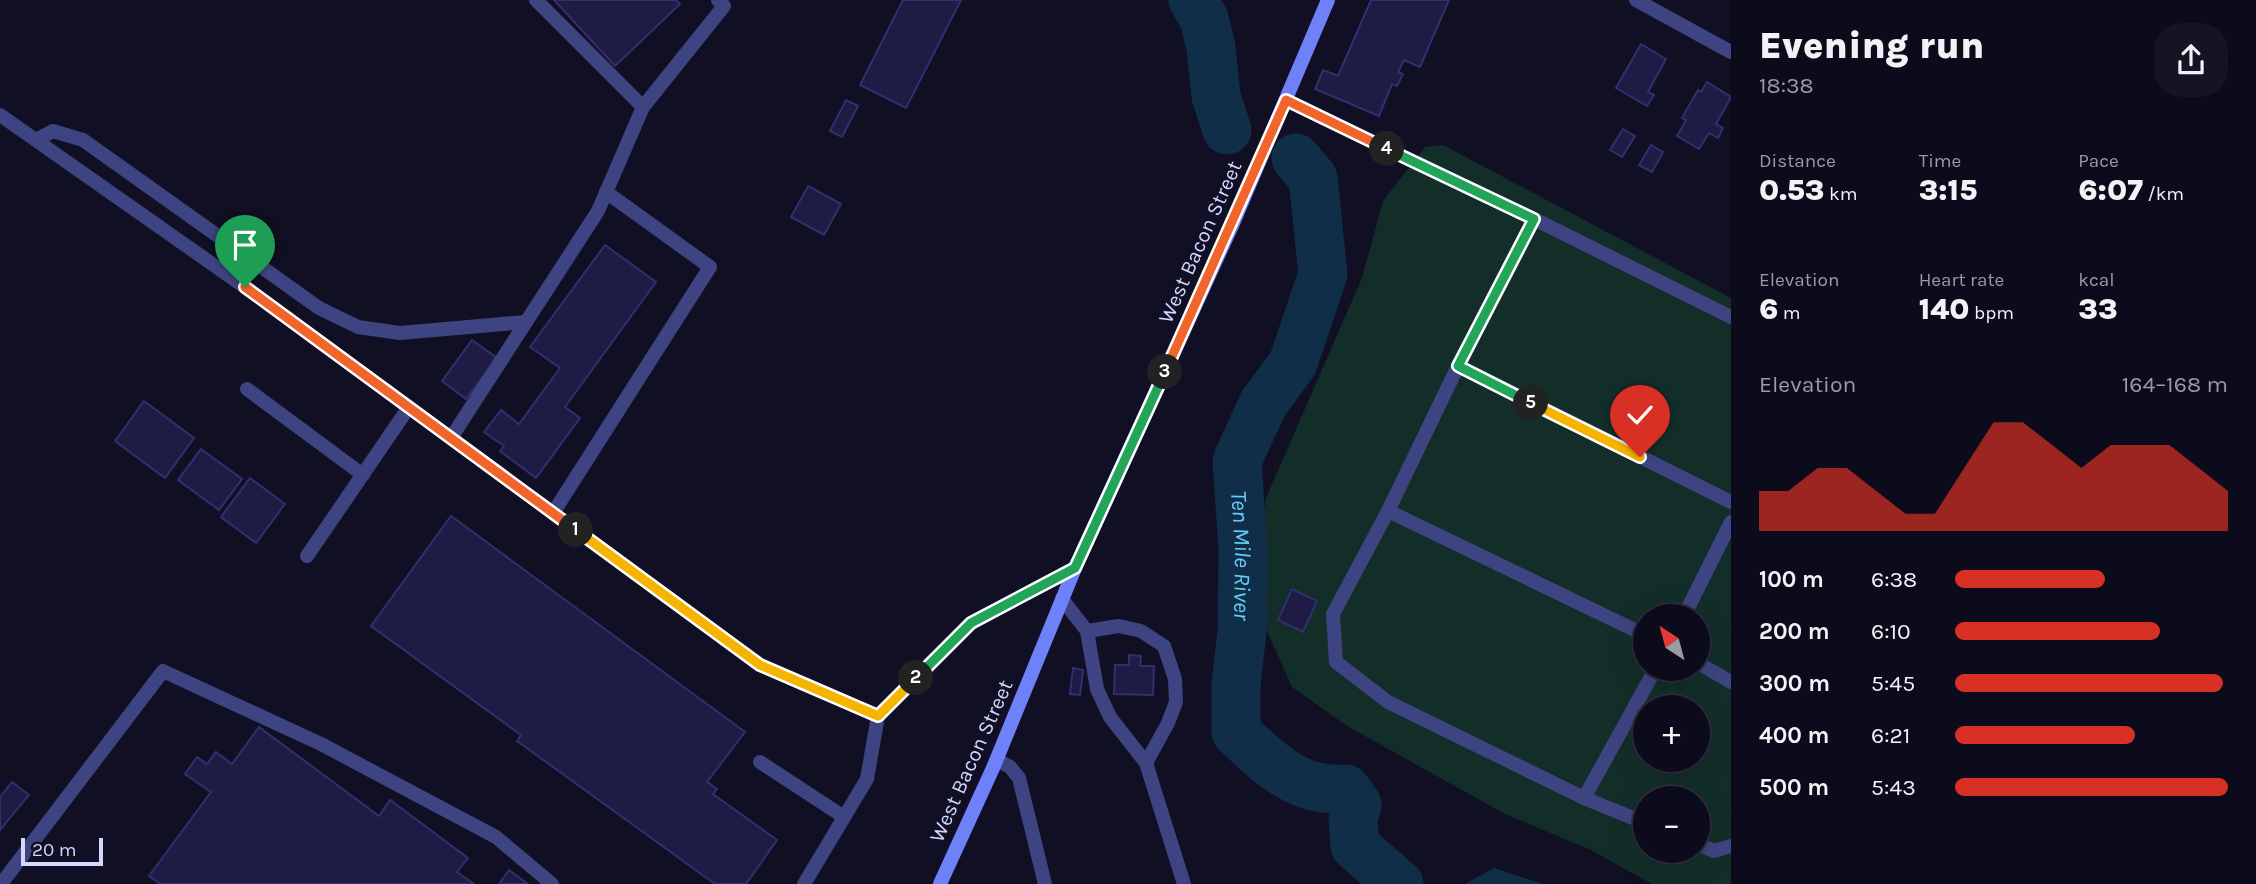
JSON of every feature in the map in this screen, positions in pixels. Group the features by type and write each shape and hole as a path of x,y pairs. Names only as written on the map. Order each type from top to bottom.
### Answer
{"street":[{"path":"536,0 643,107"},
{"path":"451,438 598,211 643,107 724,6 718,0"},
{"name":"West Bacon Street","path":"940,884 997,760 1075,568 1228,233 1328,0"},
{"path":"1636,0 1731,52"},
{"path":"1286,100 1731,317"},
{"path":"0,115 245,287 760,665 878,716"},
{"path":"36,140 52,131 83,140 319,308 358,327 400,332 526,323"},
{"path":"553,513 709,267 606,192"},
{"path":"1534,219 1458,366 1388,511 1332,614 1336,662 1388,702 1584,798 1633,818"},
{"path":"1458,366 1731,502"},
{"path":"247,389 363,475"},
{"path":"307,556 410,407"},
{"path":"1388,511 1633,629"},
{"path":"1690,604 1731,522"},
{"path":"804,884 867,779 878,716 971,623 1075,568"},
{"path":"1062,599 1087,631 1097,689 1110,717 1146,763 1184,884"},
{"path":"1087,631 1119,625 1141,631 1164,646 1175,679 1176,702 1146,763"},
{"path":"1710,670 1731,682"},
{"path":"1,884 163,671 321,744 496,837 552,884"},
{"path":"1584,798 1649,681"},
{"path":"997,760 1010,767 1019,778 1045,884"},
{"path":"760,762 844,817"},
{"path":"1710,849 1714,851 1731,846"}],"green space":[{"path":"1443,145 1731,298 1731,884 1652,884 1591,850 1505,814 1347,726 1292,687 1255,604 1266,498 1362,278 1383,201 1425,147"}],"water":[{"path":"1494,868 1543,884 1465,884"}],"building":[{"path":"554,0 676,0 680,4 615,66"},
{"path":"903,0 961,0 906,108 860,85"},
{"path":"1371,0 1449,0 1420,67 1404,60 1398,72 1403,74 1397,86 1392,84 1379,116 1315,89 1323,70 1338,76"},
{"path":"1641,44 1666,59 1648,92 1654,95 1647,106 1616,88"},
{"path":"1707,82 1731,97 1716,124 1723,128 1718,138 1709,133 1699,149 1677,136 1686,120 1682,118 1698,90 1701,92"},
{"path":"846,100 858,106 842,137 830,131"},
{"path":"1623,129 1635,136 1622,157 1610,150"},
{"path":"1651,145 1663,152 1652,172 1639,165"},
{"path":"808,186 841,204 824,235 791,217"},
{"path":"605,245 656,282 565,407 580,418 536,478 500,451 504,446 484,432 501,410 519,424 560,368 530,347"},
{"path":"472,340 497,358 466,399 442,381"},
{"path":"144,401 194,438 165,478 115,441"},
{"path":"201,449 242,479 219,510 178,480"},
{"path":"250,478 285,504 256,543 221,517"},
{"path":"451,516 745,732 707,782 717,789 713,794 777,840 746,884 715,884 517,741 521,735 371,626"},
{"path":"1292,589 1317,601 1303,632 1278,620"},
{"path":"1129,655 1141,656 1140,666 1154,666 1153,695 1114,694 1115,665 1129,665"},
{"path":"1073,668 1083,670 1080,695 1070,694"},
{"path":"259,727 379,816 390,800 468,858 457,872 474,884 160,884 149,876 211,792 185,774 197,757 207,764 216,752 232,764"},
{"path":"12,782 29,795 0,830 0,797"},
{"path":"509,870 528,884 499,884"}],"waterway":[{"name":"Ten Mile River","path":"1193,0 1204,19 1211,47 1216,96 1227,130"},
{"name":"Ten Mile River","path":"1296,158 1313,178 1323,274 1293,363 1263,404 1237,461 1243,549 1242,632 1236,684 1236,732 1285,774 1313,786 1346,789 1357,805 1353,819 1355,846 1399,884"}],"route":[{"path":"245,287 760,665 878,716 971,623 1075,568 1234,221 1286,100 1534,219 1458,366 1640,457"}]}
